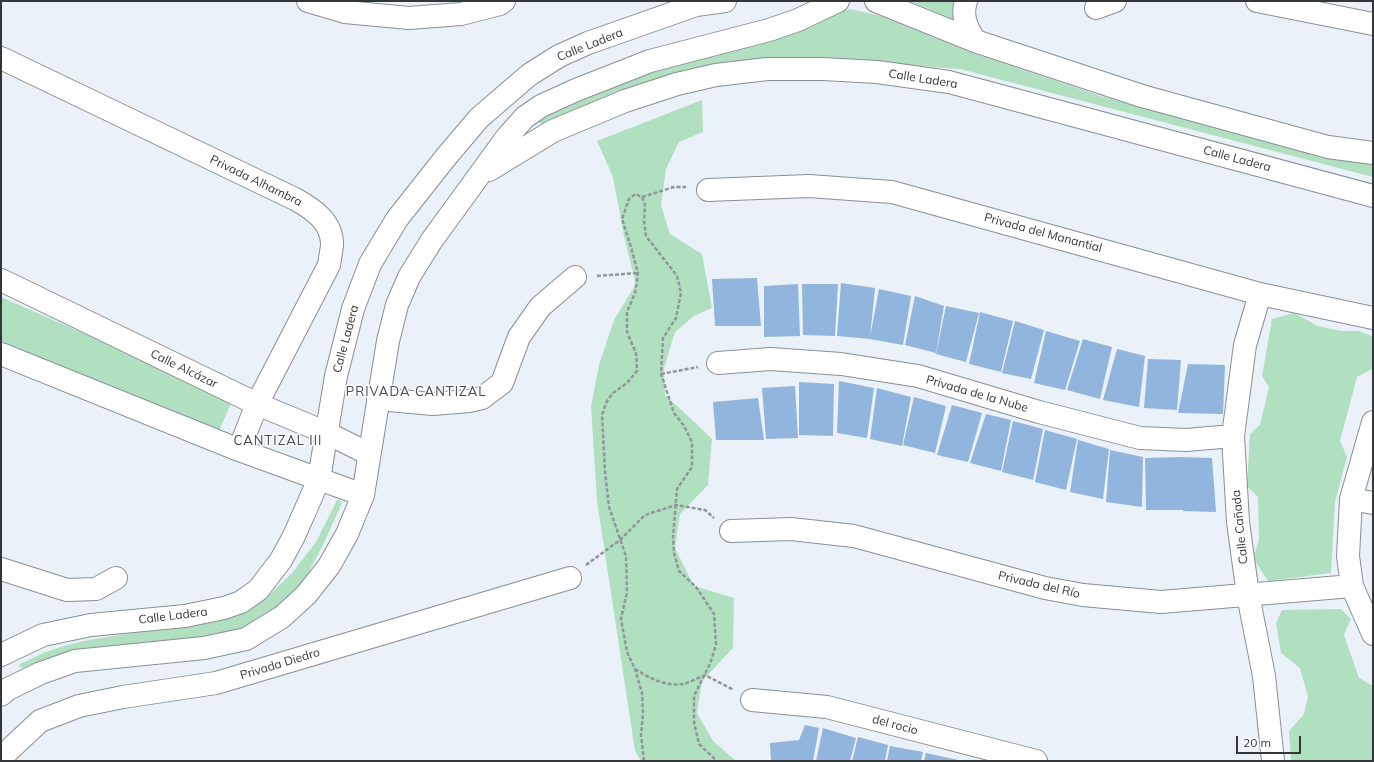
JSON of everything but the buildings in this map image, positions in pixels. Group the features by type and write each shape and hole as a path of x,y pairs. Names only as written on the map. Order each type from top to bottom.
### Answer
{"street":[{"path":"308,1 345,12 409,18 462,14 500,4 504,1"},
{"name":"Calle Ladera","path":"1,655 43,635 91,625 185,616 224,608 241,602 258,590 281,560 294,536 319,480 336,376 354,309 370,264 397,219 446,157 474,124 529,75 559,56 588,43 697,3 725,1"},
{"name":"Calle Ladera","path":"3,688 41,673 75,662 204,648 246,639 282,617 306,595 329,566 347,534 363,495 388,341 397,305 409,277 432,240 481,175 507,137 526,117 541,106 576,90 650,61 769,30 798,20 838,1"},
{"path":"876,1 975,42 1142,96 1328,147 1373,153"},
{"path":"966,1 964,18 966,27 975,42"},
{"path":"1257,1 1373,24"},
{"name":"Privada Alhambra","path":"1,58 295,199 312,208 325,222 330,233 332,245 329,265 257,404 239,450"},
{"name":"Calle Ladera","path":"481,175 553,131 625,101 677,84 716,75 767,69 823,69 877,72 949,82 1373,196"},
{"name":"Privada del Manantial","path":"708,190 809,186 892,192 1260,294 1373,318"},
{"path":"378,399 434,404 470,401 482,398 502,383 519,337 540,306 575,277"},
{"name":"Calle Alcázar","path":"1,280 257,404 327,433 369,454"},
{"name":"Calle Cañada","path":"1260,294 1245,345 1233,436 1238,522 1248,595 1264,676 1273,761"},
{"path":"1,354 239,450 363,495"},
{"name":"Privada de la Nube","path":"718,363 771,359 841,364 918,376 1039,412 1140,438 1186,440 1233,436"},
{"path":"1373,422 1351,499 1348,556 1352,586 1373,634"},
{"path":"1351,499 1373,502"},
{"name":"Privada del Río","path":"731,531 791,529 854,536 1045,588 1083,595 1161,602 1352,586"},
{"path":"1,569 67,590 96,589 116,578"},
{"name":"Privada Diedro","path":"1,759 40,721 79,706 123,697 216,683 570,578"},
{"name":"del rocio","path":"752,700 826,707 1036,761"}],"path":[{"path":"644,761 641,734 643,714 642,693 635,669 627,652 621,619 627,592 626,556 609,507 605,472 602,415 607,401 613,393 627,383 637,371 636,353 627,332 626,312 635,293 638,273 622,219 629,199 635,194 642,197 674,188 697,187 708,190"},
{"path":"642,197 645,204 644,221 646,236 677,276 681,293 676,318 663,338 661,374 674,413 684,426 692,442 692,467 677,489 673,537 674,553 679,571 696,588 714,614 716,645 710,664 694,696 694,722 699,744 717,761"},
{"path":"575,277 638,273"},
{"path":"661,374 718,363"},
{"path":"570,578 620,540 645,515 676,505 705,510 731,531"},
{"path":"635,669 651,679 669,683 684,684 704,675"},
{"path":"704,675 752,700"}],"green space":[{"path":"957,1 955,20 912,2"},
{"path":"850,9 881,16 967,51 1104,97 1349,160 1373,164 1373,177 960,69 811,58 740,63 638,84 544,124 540,123 537,119 635,74 736,46 810,28 837,13"},
{"path":"702,100 703,132 679,142 666,169 661,205 670,234 702,254 712,308 694,316 675,332 664,368 665,395 712,439 708,485 680,514 675,548 694,586 734,598 733,648 702,681 697,713 713,741 735,760 740,761 641,761 635,751 597,501 591,406 599,365 614,320 636,284 625,241 613,177 597,141"},
{"path":"1,297 233,399 219,431 1,341"},
{"path":"1294,313 1318,326 1341,331 1359,331 1372,336 1373,366 1372,369 1357,377 1340,441 1347,457 1335,502 1331,573 1268,581 1253,558 1259,540 1258,497 1247,486 1250,434 1260,425 1269,387 1262,376 1272,319"},
{"path":"337,500 342,503 322,547 303,583 275,613 244,632 71,653 22,668 19,666 20,664 43,653 67,645 218,619 237,614 266,598 292,573 316,542"},
{"path":"1341,609 1351,619 1344,635 1359,678 1373,686 1373,761 1291,761 1289,731 1304,714 1308,697 1300,668 1281,653 1276,623 1282,610"}],"district":[{"name":"PRIVADA CANTIZAL","path":"416,392"},
{"name":"CANTIZAL III","path":"278,441"}]}
